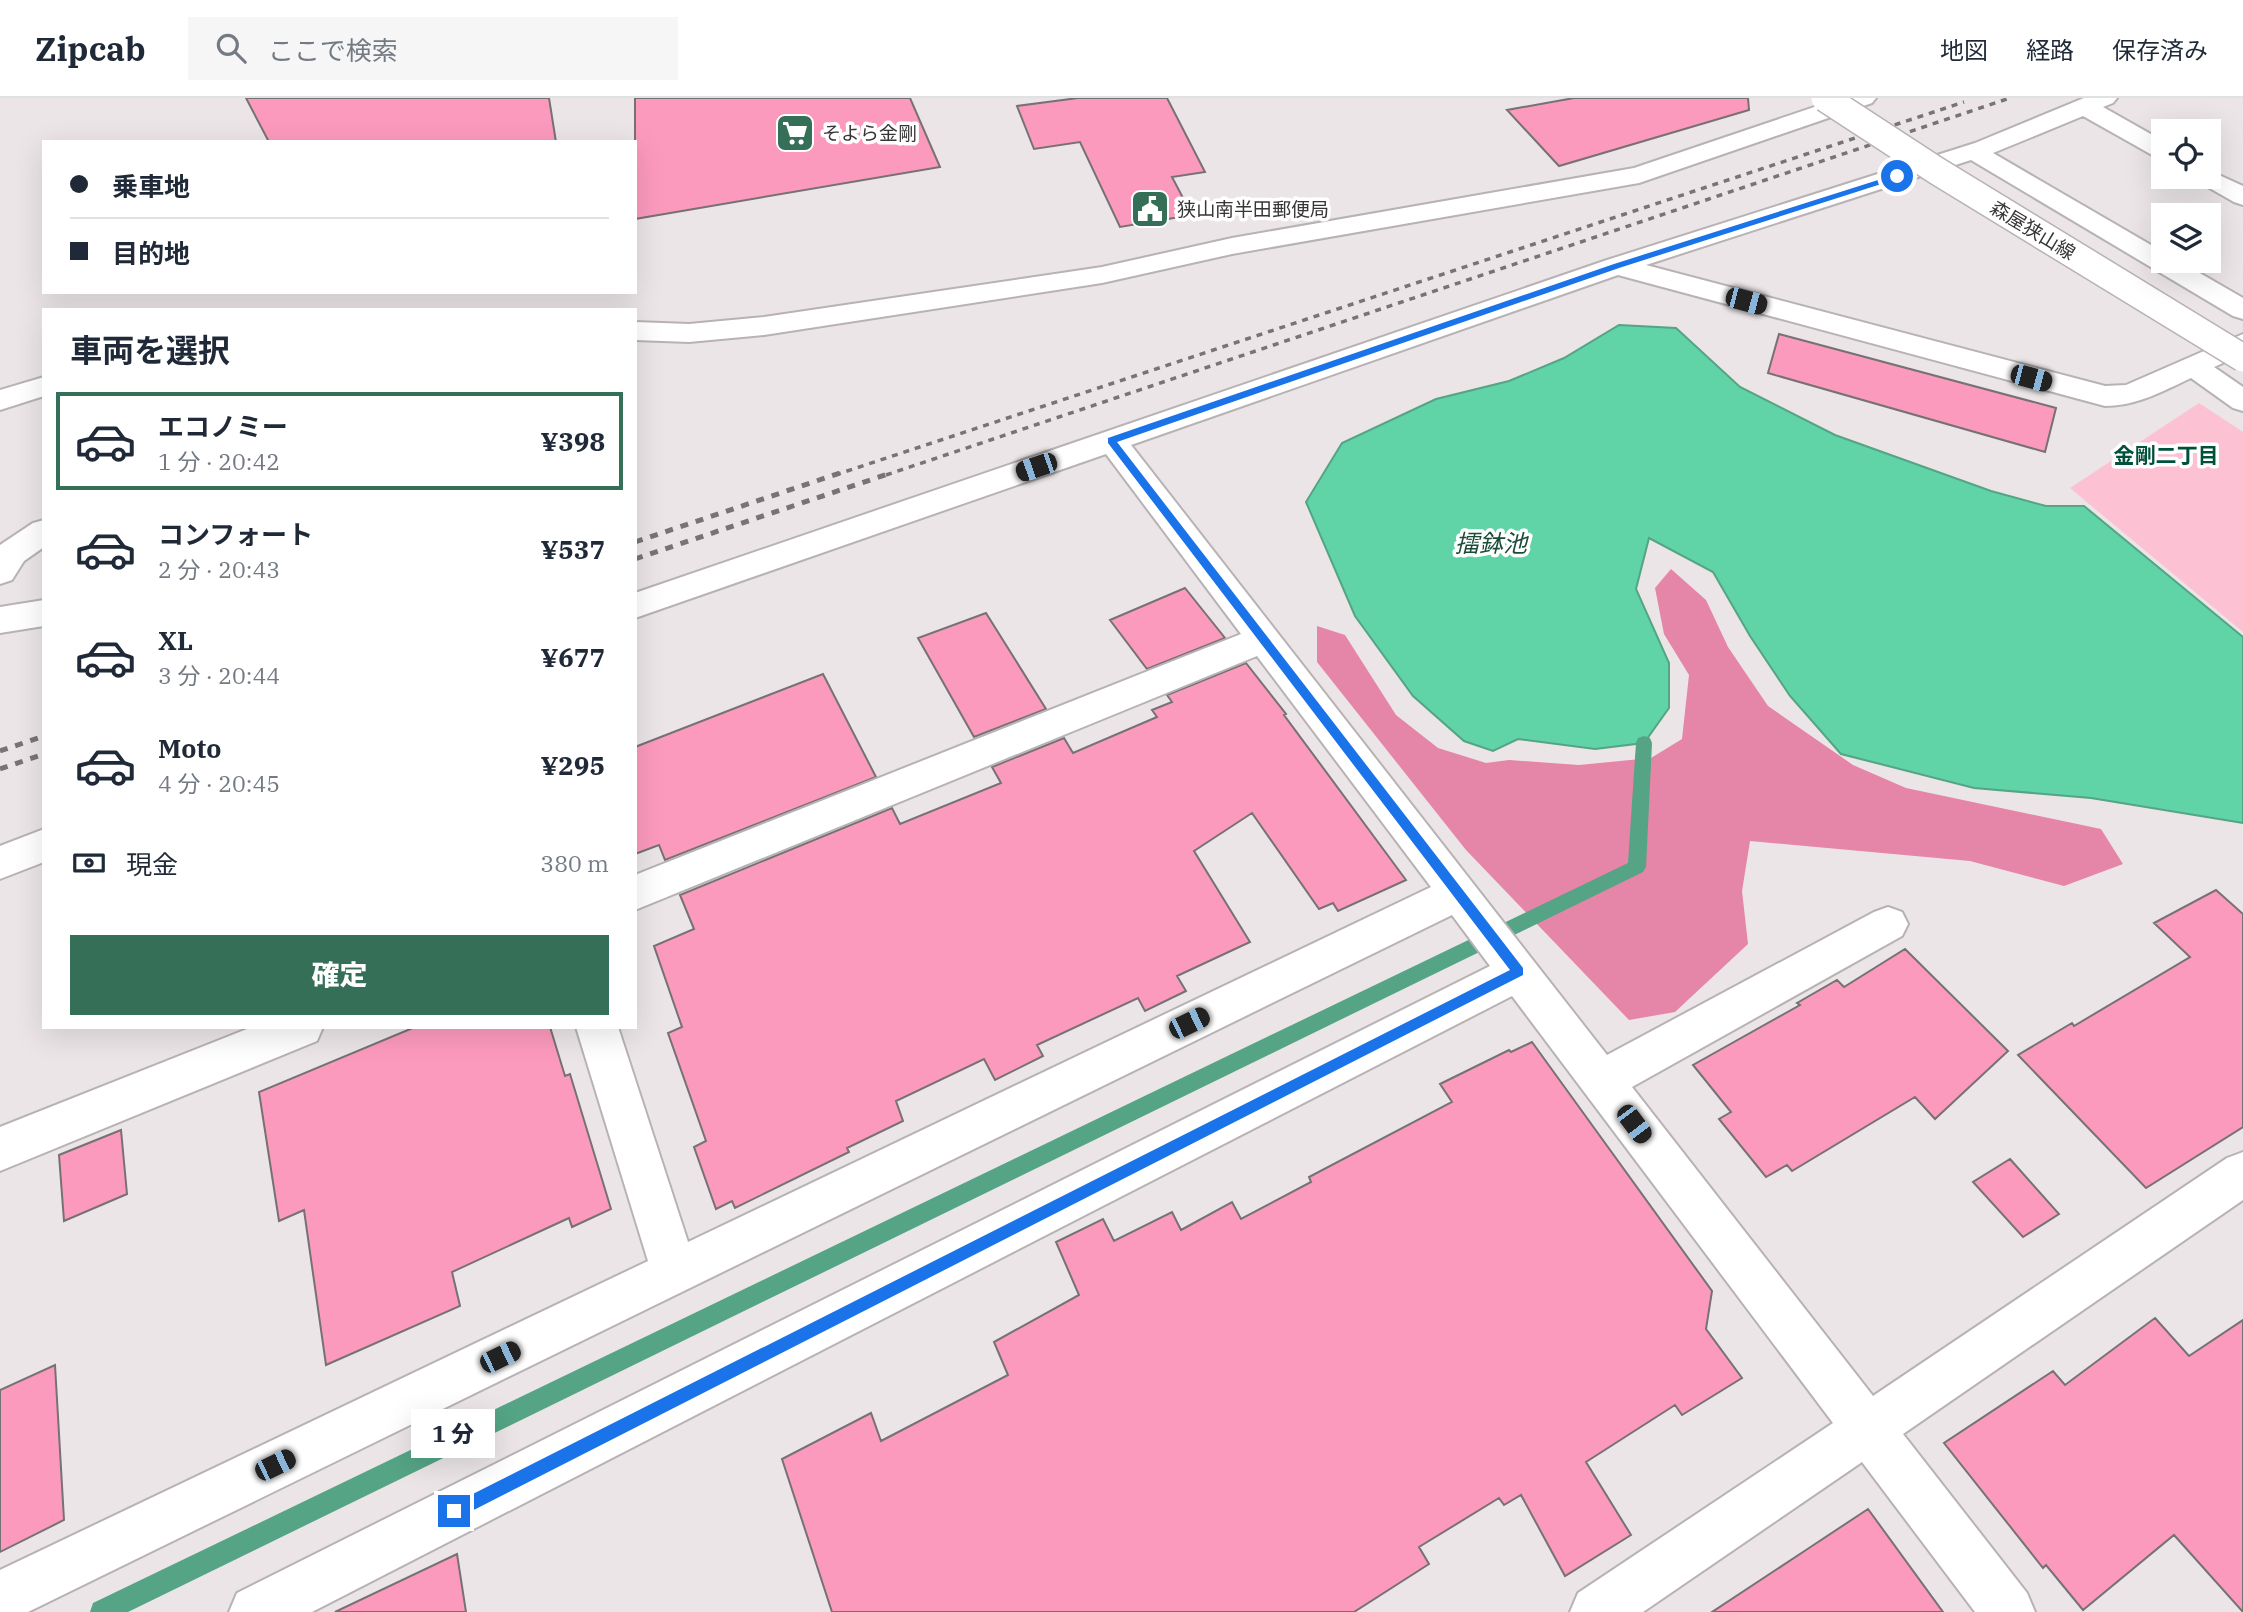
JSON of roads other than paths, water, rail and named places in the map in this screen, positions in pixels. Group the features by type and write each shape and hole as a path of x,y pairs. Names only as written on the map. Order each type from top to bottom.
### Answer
{"street":[{"path":"641,338 764,326 1102,275 1232,246 1639,175 1812,103 1864,98"},
{"name":"森屋狭山線","path":"1864,98 2243,331"},
{"path":"637,605 1617,266 1974,152 2095,102 2151,142"},
{"name":"森屋狭山線","path":"1812,103 1937,171 2236,351"},
{"path":"1974,152 2243,310"},
{"path":"1923,168 2236,351"},
{"path":"2221,185 2243,197"},
{"path":"1617,266 2105,396 2122,396 2136,392 2193,366 2236,351"},
{"path":"2193,366 2243,401"},
{"path":"0,400 42,387"},
{"path":"1111,440 2007,1612"},
{"path":"0,572 12,553 42,532"},
{"path":"0,620 42,613"},
{"path":"637,892 1264,639"},
{"path":"0,863 42,846"},
{"path":"0,1598 675,1272 1467,905"},
{"path":"1601,1081 1888,924"},
{"path":"257,1612 1510,961"},
{"path":"0,1149 297,1029"},
{"path":"598,1029 675,1272"},
{"path":"1597,1612 2243,1174"}],"water":[{"name":"擂鉢池","path":"1619,325 1676,328 1740,387 1835,435 1991,491 2046,506 2084,506 2243,637 2243,823 2091,798 1974,788 1841,754 1790,696 1750,636 1713,572 1649,538 1636,589 1669,663 1669,708 1644,743 1595,749 1518,739 1493,751 1464,741 1413,696 1355,616 1306,502 1342,443 1436,399 1509,381 1564,358"}],"waterway":[{"path":"102,1612 1637,867 1644,743"}],"railway":[{"path":"886,475 2010,98"},
{"path":"835,475 1964,102"},
{"path":"637,541 840,473"},
{"path":"637,558 891,473"},
{"path":"0,751 42,737"},
{"path":"0,769 42,755"}],"place":[{"name":"そよら金剛","path":"795,133"},
{"name":"狭山南半田郵便局","path":"1150,209"}],"district":[{"name":"金剛二丁目","path":"2166,455"}]}
